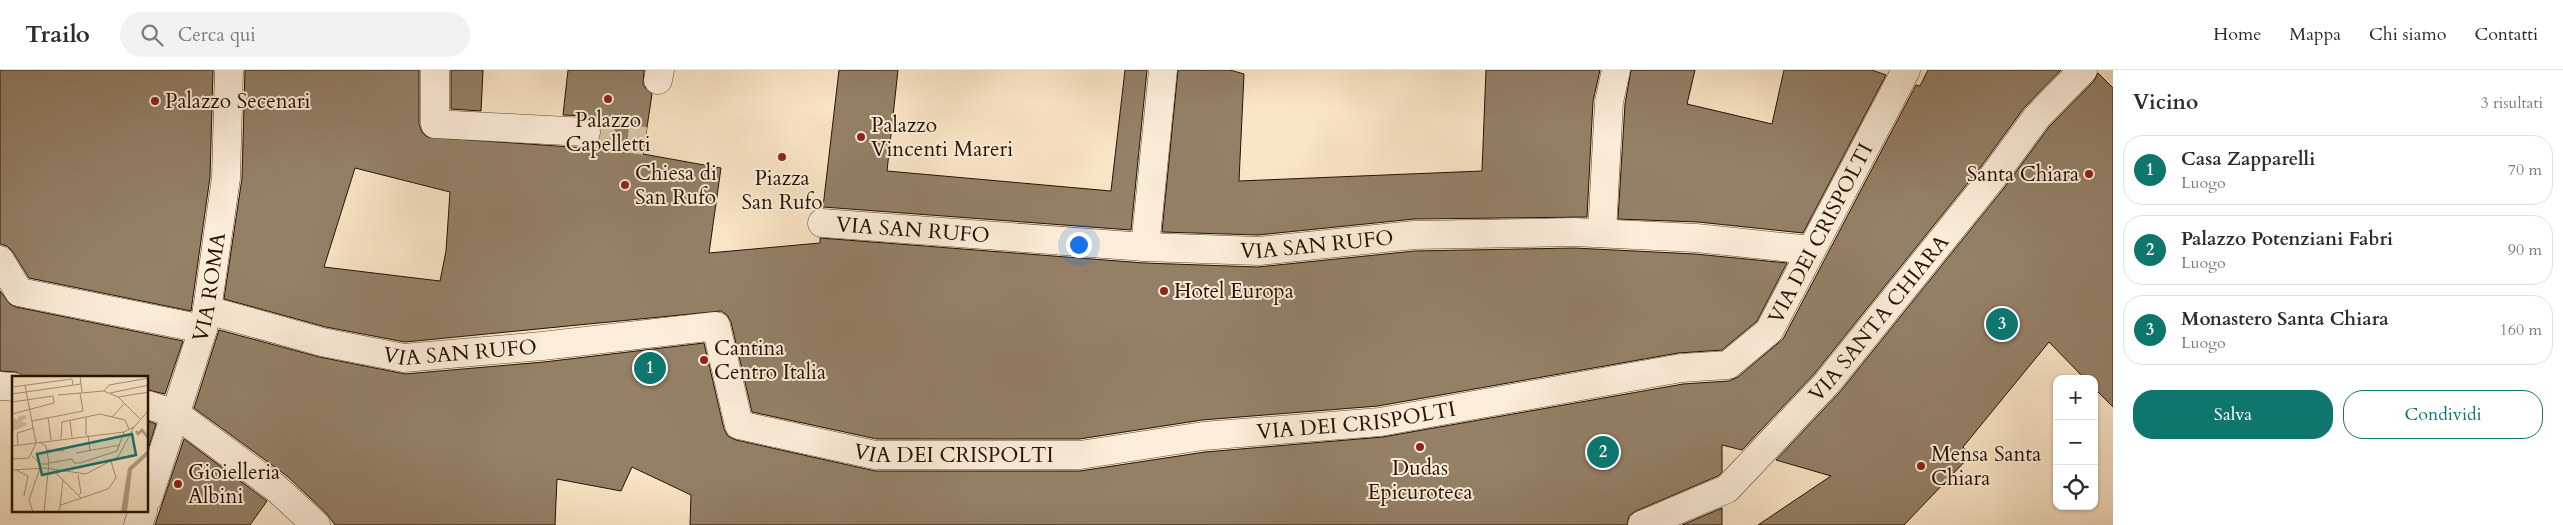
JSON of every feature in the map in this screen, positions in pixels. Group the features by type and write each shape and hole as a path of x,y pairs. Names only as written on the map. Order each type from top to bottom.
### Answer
{"street":[{"name":"VIA ROMA","path":"149,495 205,319 226,178 229,70"},
{"path":"435,70 434,124 586,132"},
{"path":"1145,247 1162,70"},
{"path":"1602,233 1609,102 1616,70"},
{"name":"VIA DEI CRISPOLTI","path":"716,326 739,425 875,455 1080,455 1203,436 1380,422 1681,368 1728,365 1769,331 1906,70"},
{"name":"VIA SANTA CHIARA","path":"1642,525 1727,489 1827,383 1992,178 2037,117 2083,70"},
{"name":"VIA SAN RUFO","path":"822,223 1145,247 1259,251 1414,235 1602,233 1696,238 1811,250"},
{"name":"VIA SAN RUFO","path":"0,260 19,292 205,319 404,358 542,346 716,326"},
{"path":"149,405 176,414 276,488 316,525"},
{"path":"138,525 143,512"}],"building":[{"path":"0,70 213,70 210,177 191,311 29,278 13,252 7,246 0,244"},
{"path":"245,70 419,70 419,124 422,132 427,137 585,148 593,146 599,141 602,133 600,125 595,119 587,116 563,115 568,70 644,70 643,85 652,94 643,154 721,168 709,253 820,243 820,238 1144,263 1258,267 1415,251 1574,248 1695,254 1787,263 1757,321 1722,350 1678,353 1378,406 1202,420 1079,439 877,439 752,412 731,322 727,315 721,311 405,342 326,327 224,299 242,178","holes":["355,168 450,192 446,251 440,281 324,267"]},
{"path":"451,70 483,70 481,111 451,109"},
{"name":"Palazzo Vincenti Mareri","path":"839,70 898,70 887,171 1111,191 1125,70 1147,70 1131,230 823,207"},
{"path":"1178,70 1230,70 1244,74 1239,181 1482,171 1486,70 1600,70 1593,101 1587,217 1414,219 1258,235 1162,232"},
{"path":"1631,70 1695,70 1687,104 1772,124 1784,70 1872,70 1886,75 1803,233 1698,222 1618,219 1625,104"},
{"path":"1928,70 2061,70 2024,108 1980,168 1815,373 1742,450 1722,445 1722,472 1718,476 1636,511 1629,516 1627,525 690,525 691,495 632,467 621,491 557,479 555,525 335,525 327,514 287,476 194,408 219,330 319,357 405,374 544,362 704,343 724,429 728,436 736,440 875,471 1080,471 1205,452 1383,437 1683,384 1729,381 1738,377 1783,339 1916,85 1920,86"},
{"path":"2098,73 2113,88 2113,407 2098,392 2098,375 2081,375 2049,342 1963,447 1971,455 1904,525 1758,525 1831,476 1776,460 1839,393 2004,188 2049,127 2094,81"},
{"path":"0,291 10,304 16,307 183,341 165,394 149,390 149,376 23,376 16,372 0,371"},
{"path":"149,421 156,424 149,446"},
{"path":"184,439 267,501 250,525 155,525"},
{"path":"1722,508 1722,525 1682,525"}],"tunnel":[{"path":"586,132 645,141"}],"place":[{"name":"Palazzo Capelletti","path":"608,99"},
{"name":"Palazzo Secenari","path":"155,101"},
{"name":"Palazzo Vincenti Mareri","path":"861,137"},
{"name":"Piazza San Rufo","path":"782,157"},
{"name":"Santa Chiara","path":"2089,174"},
{"name":"Chiesa di San Rufo","path":"625,185"},
{"name":"Hotel Europa","path":"1164,291"},
{"name":"Monastero Santa Chiara","path":"2002,324"},
{"name":"Cantina Centro Italia","path":"704,360"},
{"name":"Casa Zapparelli","path":"650,368"},
{"name":"Dudas Epicuroteca","path":"1420,447"},
{"name":"Palazzo Potenziani Fabri","path":"1603,452"},
{"name":"Mensa Santa Chiara","path":"1921,466"},
{"name":"Gioielleria Albini","path":"178,484"}]}
